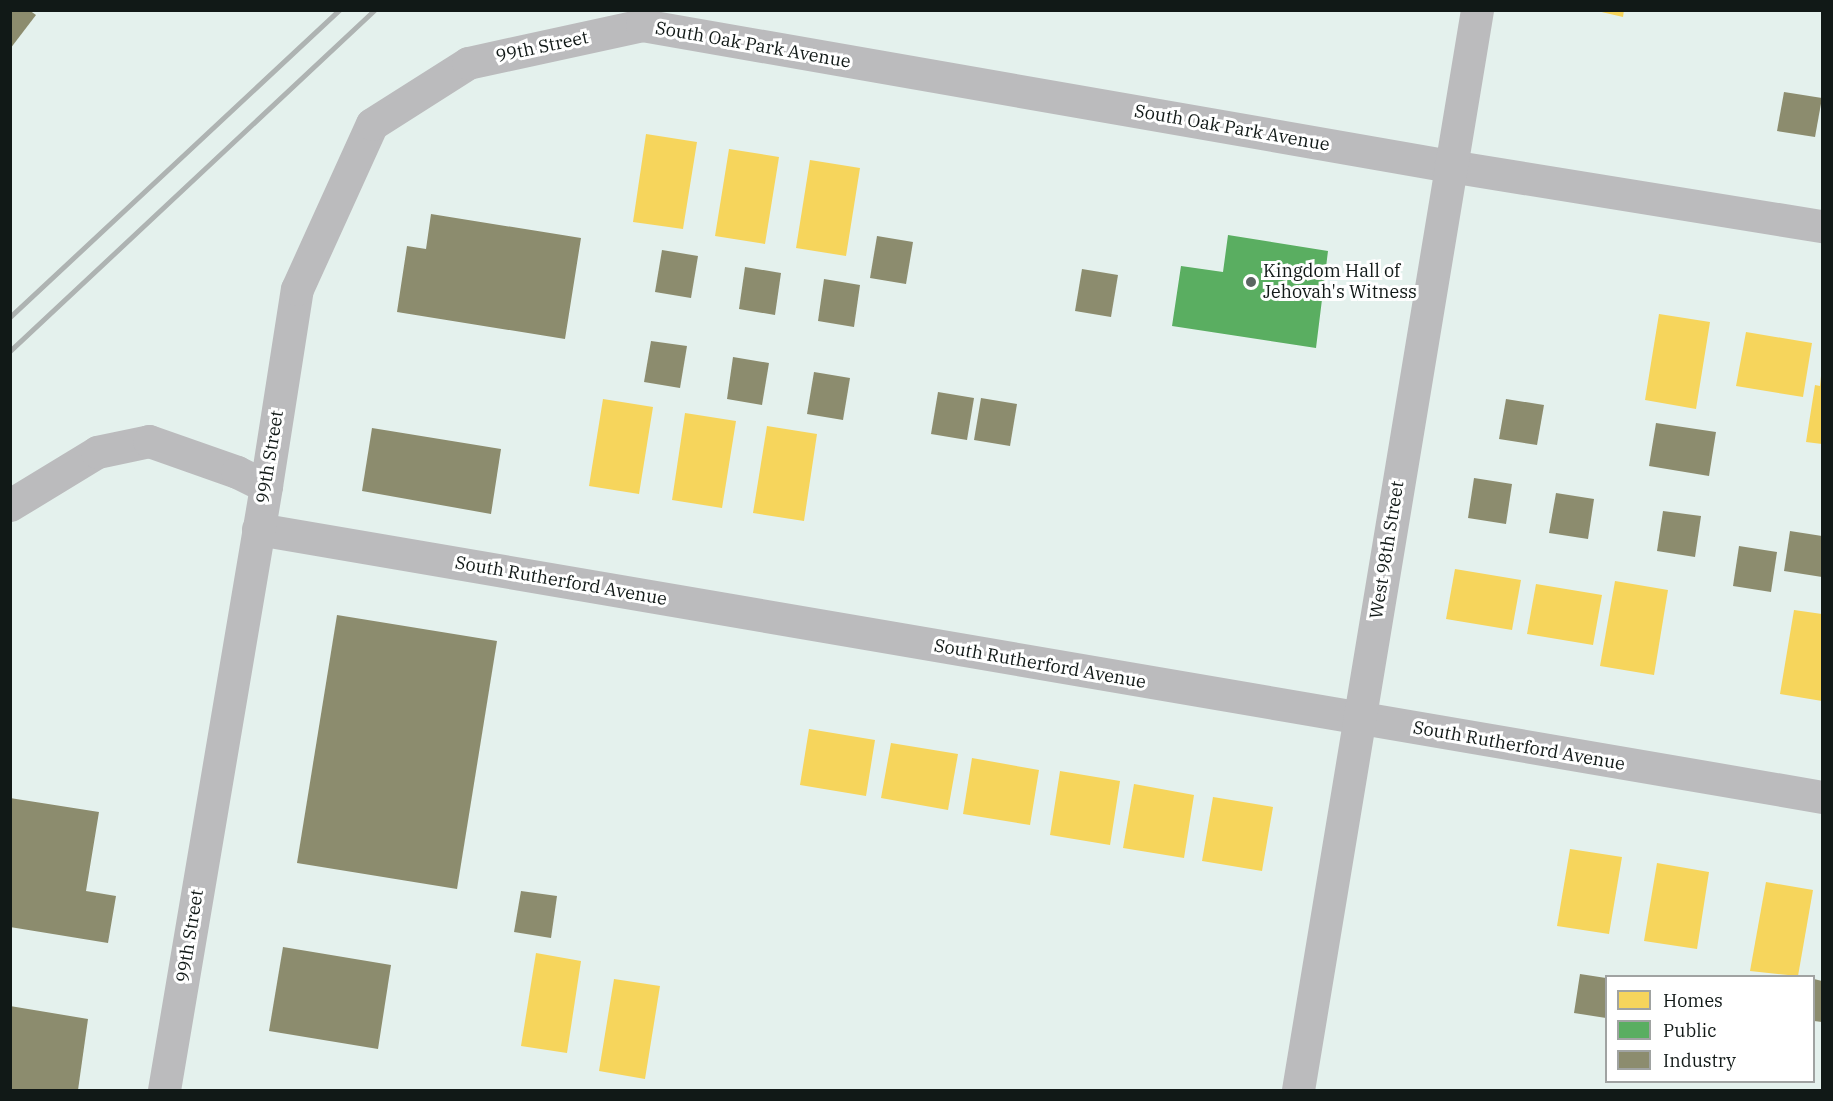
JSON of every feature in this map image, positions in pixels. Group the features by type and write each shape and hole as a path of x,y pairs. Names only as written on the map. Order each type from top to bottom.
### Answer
{"street":[{"name":"West 98th Street","path":"1298,1090 1477,10"},
{"name":"South Oak Park Avenue","path":"642,25 1450,166 1822,226"},
{"name":"99th Street","path":"164,1090 297,289 372,124 468,63 642,25"},
{"path":"10,505 97,452 149,441 237,472 266,486"},
{"name":"South Rutherford Avenue","path":"258,529 1822,797"}],"building: Homes":[{"path":"1593,10 1624,10 1623,17"},
{"path":"646,134 697,142 683,229 633,222"},
{"path":"729,149 779,157 765,244 715,236"},
{"path":"810,160 860,168 846,256 796,248"},
{"path":"1659,314 1710,322 1696,409 1645,400"},
{"path":"1746,332 1812,343 1803,397 1736,386"},
{"path":"1821,376 1822,444 1806,442 1815,385 1820,386"},
{"path":"603,399 653,407 639,494 589,486"},
{"path":"685,413 736,421 722,508 672,500"},
{"path":"767,426 817,434 804,521 753,513"},
{"path":"1455,569 1521,580 1512,630 1446,619"},
{"path":"1615,581 1668,590 1654,675 1600,666"},
{"path":"1536,584 1602,595 1593,645 1527,634"},
{"path":"1794,610 1822,614 1822,701 1780,694"},
{"path":"809,729 875,740 866,796 800,785"},
{"path":"891,743 958,754 948,810 881,798"},
{"path":"972,758 1039,770 1030,825 963,814"},
{"path":"1060,771 1120,781 1110,845 1050,835"},
{"path":"1134,784 1194,795 1184,858 1123,848"},
{"path":"1213,797 1273,807 1262,871 1202,861"},
{"path":"1570,849 1622,857 1609,934 1557,926"},
{"path":"1657,863 1709,872 1697,949 1644,941"},
{"path":"1766,882 1813,890 1798,975 1750,971"},
{"path":"536,953 581,961 567,1053 521,1046"},
{"path":"614,979 660,986 645,1079 599,1071"}],"building: Public":[{"name":"Kingdom Hall of Jehovah's Witness","path":"1228,235 1328,251 1316,348 1172,326 1181,266 1223,272"}],"building: Industry":[{"path":"10,10 29,10 36,15 10,49"},
{"path":"1784,92 1822,98 1815,137 1777,131"},
{"path":"431,214 581,238 565,339 397,312 407,246 426,249"},
{"path":"877,236 913,242 906,284 870,278"},
{"path":"662,250 698,256 691,298 655,292"},
{"path":"745,267 781,273 775,315 739,309"},
{"path":"1082,269 1118,275 1111,317 1075,311"},
{"path":"824,279 860,285 854,327 818,321"},
{"path":"651,341 687,346 680,388 644,382"},
{"path":"733,357 769,363 762,405 727,399"},
{"path":"814,372 850,378 843,420 807,414"},
{"path":"938,392 974,398 967,440 931,434"},
{"path":"981,398 1017,404 1010,446 974,440"},
{"path":"1506,399 1544,405 1537,445 1499,439"},
{"path":"1656,423 1716,432 1709,476 1649,466"},
{"path":"372,428 501,449 491,514 362,491"},
{"path":"1474,478 1512,484 1506,524 1468,518"},
{"path":"1556,493 1594,499 1588,539 1549,533"},
{"path":"1663,511 1701,516 1695,557 1657,551"},
{"path":"1790,531 1822,536 1822,577 1784,571"},
{"path":"1739,546 1777,552 1771,592 1733,586"},
{"path":"337,615 497,641 457,889 297,863"},
{"path":"10,798 99,812 86,891 116,896 108,943 10,927"},
{"path":"521,891 557,896 551,938 514,932"},
{"path":"283,947 391,965 378,1049 269,1031"},
{"path":"1580,974 1605,978 1605,1018 1574,1013"},
{"path":"1815,979 1822,981 1822,1022 1815,1021"},
{"path":"10,1006 88,1019 78,1090 10,1090"}],"railway":[{"path":"10,317 339,10"},
{"path":"10,351 375,10"}],"place":[{"name":"Kingdom Hall of Jehovah's Witness","path":"1251,282"}]}
